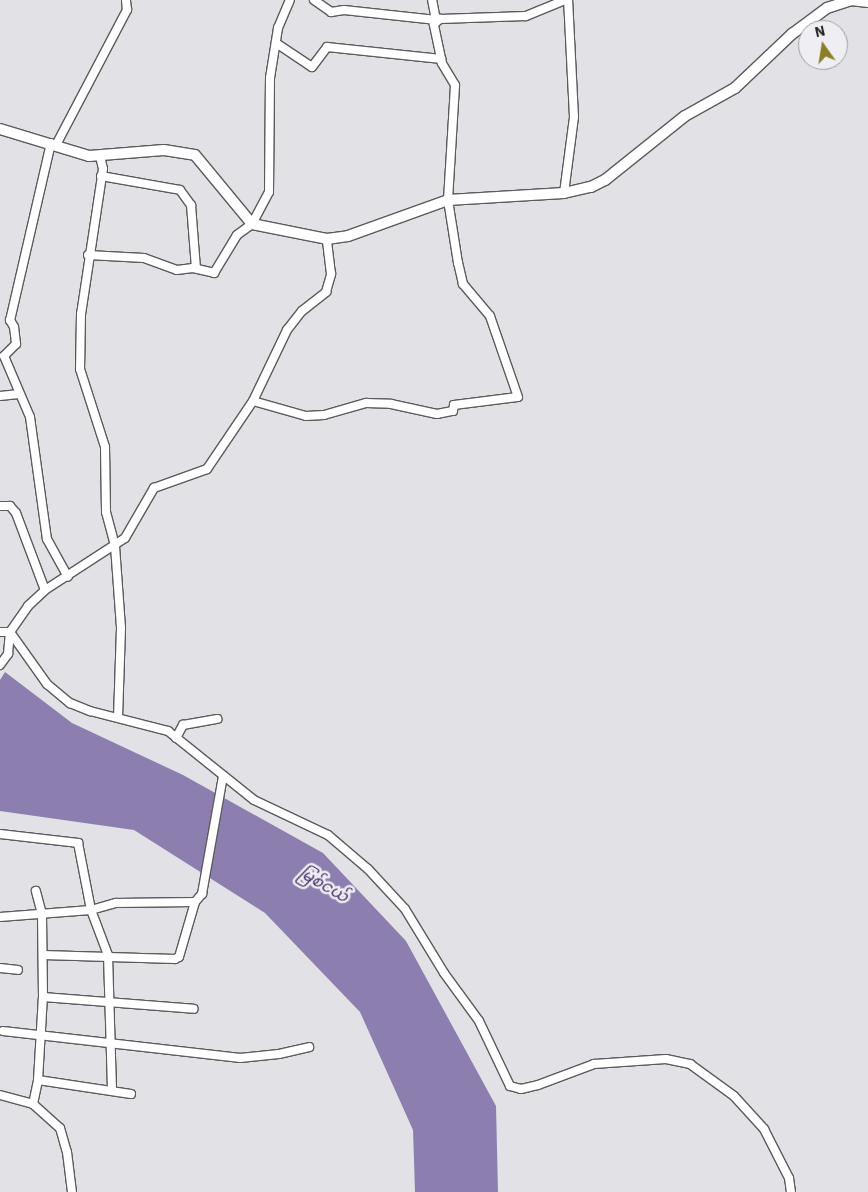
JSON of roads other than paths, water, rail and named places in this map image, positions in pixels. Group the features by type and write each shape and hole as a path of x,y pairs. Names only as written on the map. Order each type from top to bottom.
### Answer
{"street":[{"path":"68,577 47,539 30,417 2,354 16,344 14,327 10,320 53,144 127,10 126,0"},
{"path":"88,254 144,258 182,271 196,268 214,273 237,235 252,224 269,192 271,183 269,90 276,43 290,0"},
{"path":"314,0 331,12 344,10 436,20 526,16 566,0 574,117 564,193"},
{"path":"253,401 306,416 324,415 366,403 391,404 437,414 453,411 454,405 518,397 490,316 463,284 448,200 455,85 440,59 432,0"},
{"path":"0,129 53,144 83,155 100,156 164,150 195,155 252,224 327,239 348,236 448,200 564,193 579,191 605,180 685,116 735,88 792,34 827,8 850,0 868,2"},
{"path":"276,43 312,67 327,46 440,59"},
{"path":"100,156 102,176 88,254 81,314 80,368 105,447 106,512 115,546 121,628 118,718"},
{"path":"102,176 180,190 191,205 196,268"},
{"path":"0,665 8,654 10,632 22,612 46,590 115,546 124,538 154,488 207,469 253,401 288,330 302,311 326,292 331,274 327,239"},
{"path":"0,396 19,394"},
{"path":"0,506 10,506 16,513 46,590"},
{"path":"0,632 10,632"},
{"path":"10,632 47,684 60,695 90,711 155,726 176,738 254,800 336,841 388,889 405,909 444,973 479,1021 510,1086 521,1088 538,1085 594,1064 666,1059 690,1064 734,1096 764,1128 789,1178 791,1192"},
{"path":"176,738 183,725 217,719"},
{"path":"43,955 108,955 164,961 179,957 195,902 202,894 223,776"},
{"path":"0,834 76,841 91,910 108,955 111,1000 112,1091"},
{"path":"32,1104 38,1080 43,996 42,914 36,890"},
{"path":"0,917 91,910 116,903 195,902"},
{"path":"0,968 18,970"},
{"path":"43,996 111,1000 194,1009"},
{"path":"3,1031 112,1045 197,1050 240,1058 279,1054 309,1047"},
{"path":"38,1080 131,1094"},
{"path":"0,1095 32,1104 60,1128 67,1152 72,1192"}],"water":[{"name":"မြစ်ငယ်","path":"5,672 72,723 183,775 323,853 406,941 496,1106 498,1192 415,1192 413,1130 360,1012 265,913 134,830 0,811 0,680"}]}
